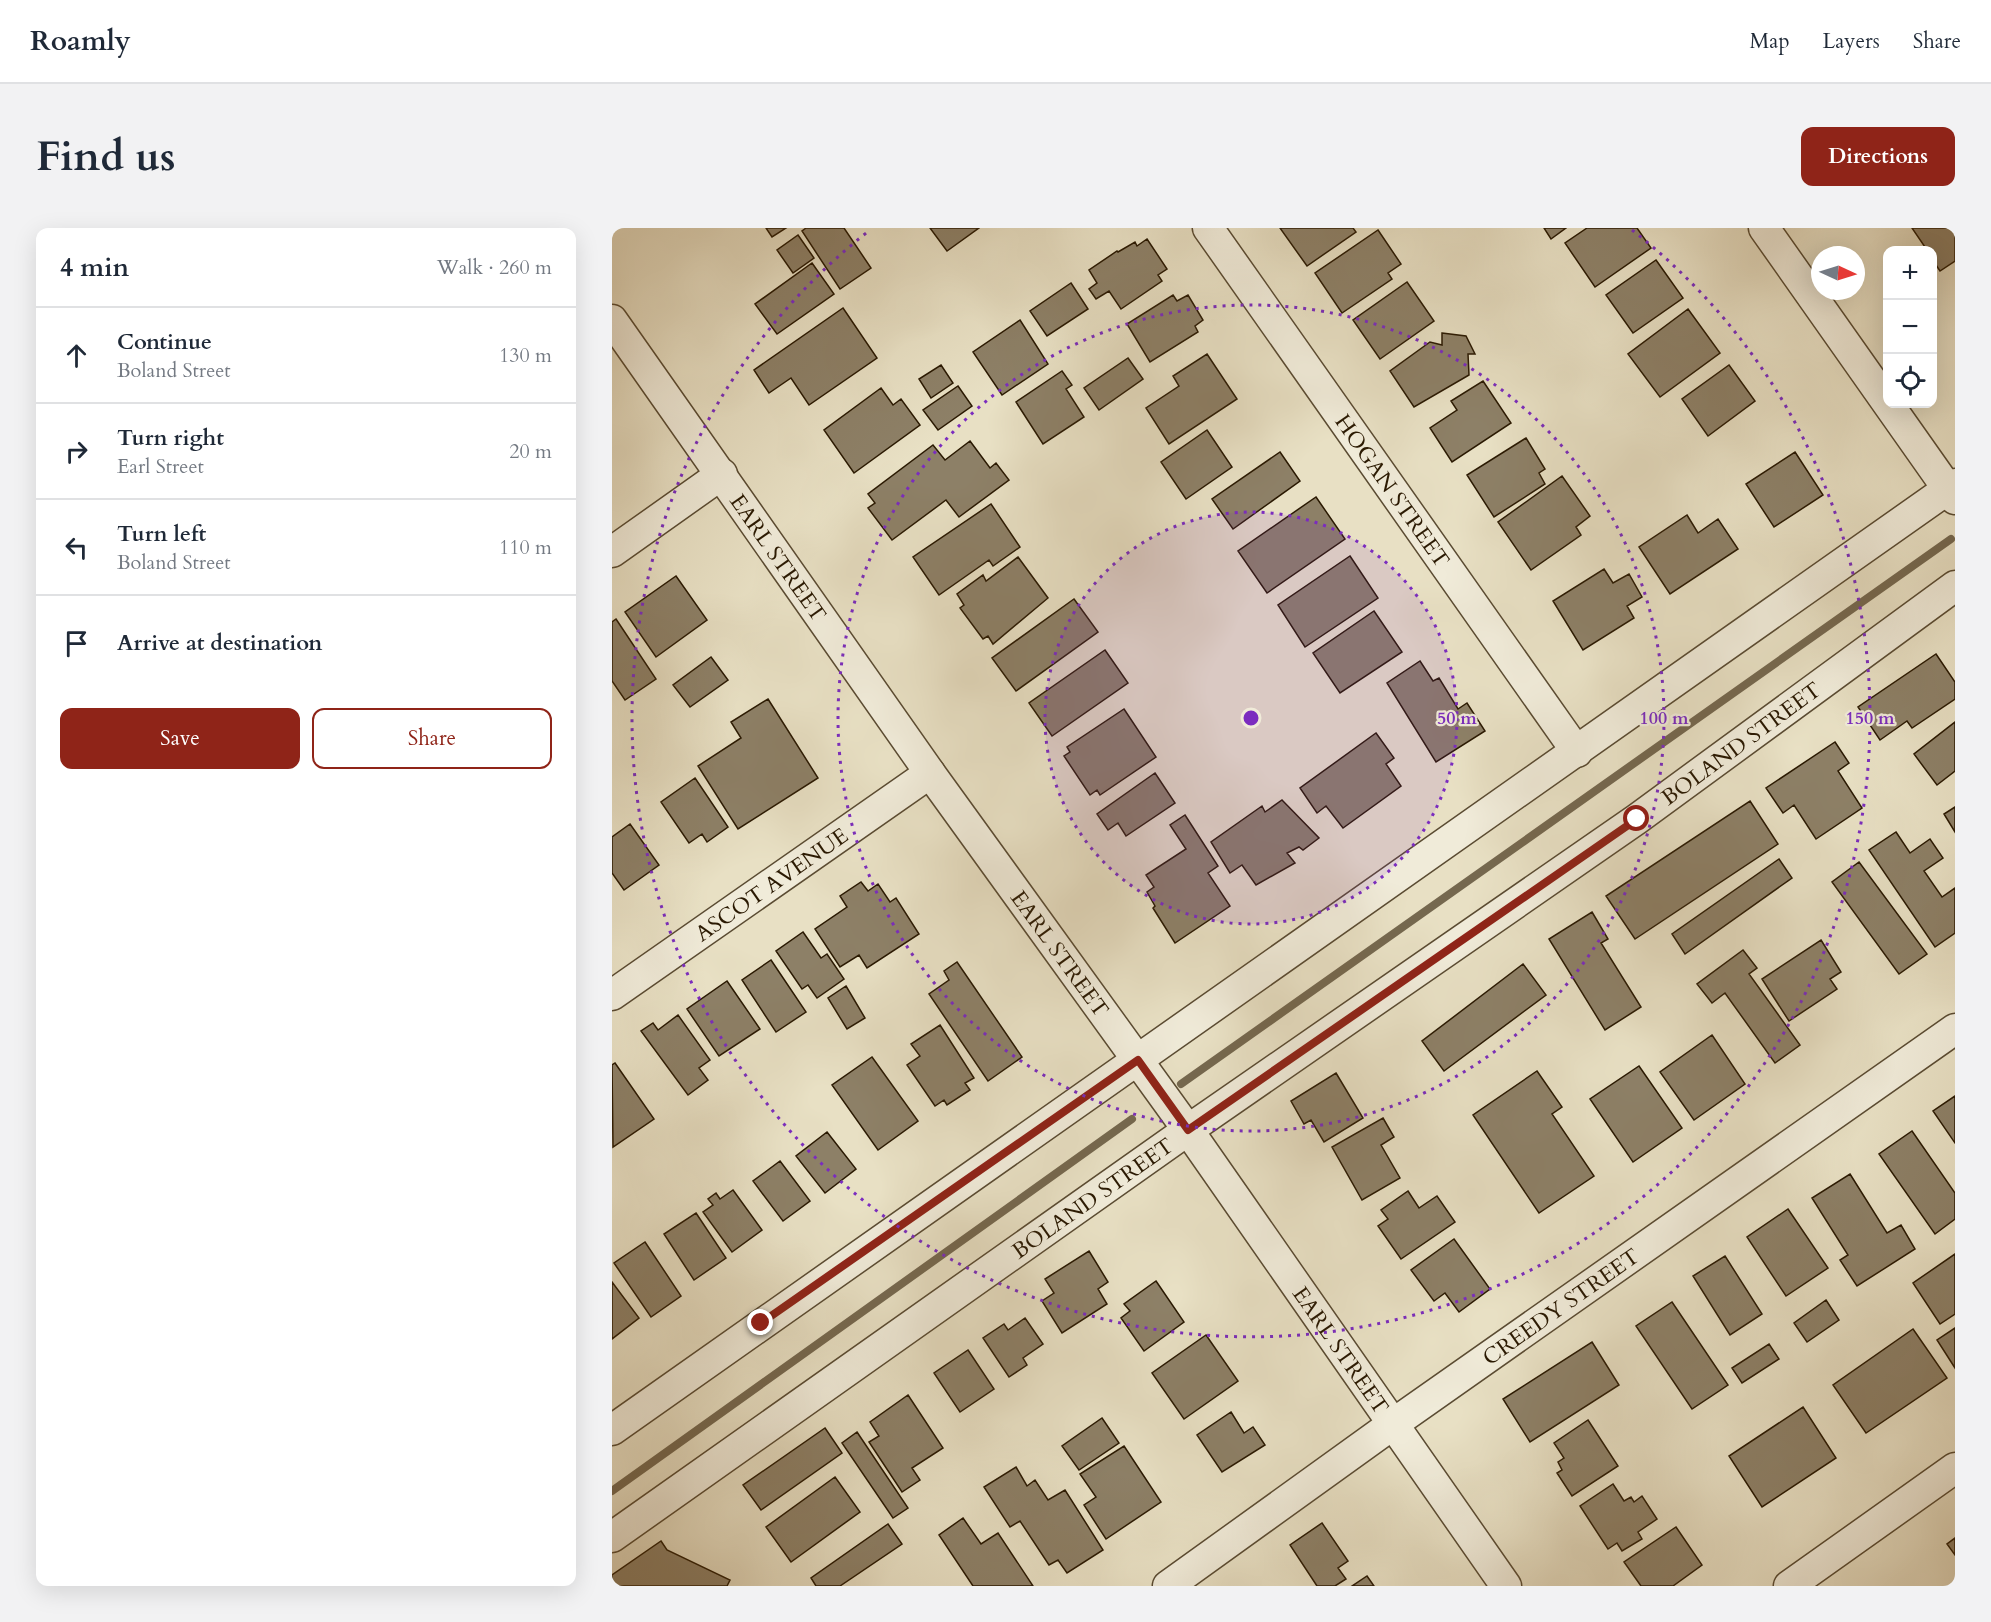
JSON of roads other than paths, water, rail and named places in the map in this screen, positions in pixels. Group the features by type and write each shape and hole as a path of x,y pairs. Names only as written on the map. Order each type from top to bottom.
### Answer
{"street":[{"name":"HOGAN STREET","path":"1208,228 1577,752"},
{"path":"612,1430 1952,491 1764,228"},
{"name":"EARL STREET","path":"612,320 930,773 1188,1130 1506,1586"},
{"path":"612,552 722,474"},
{"name":"BOLAND STREET","path":"612,1537 1188,1130 1637,819 1955,586"},
{"name":"ASCOT AVENUE","path":"612,995 930,773"},
{"name":"CREEDY STREET","path":"1168,1586 1393,1424 1955,1029"},
{"path":"1789,1586 1955,1468"}],"waterway":[{"path":"1181,1084 1951,539"},
{"path":"612,1491 1132,1119"}]}
